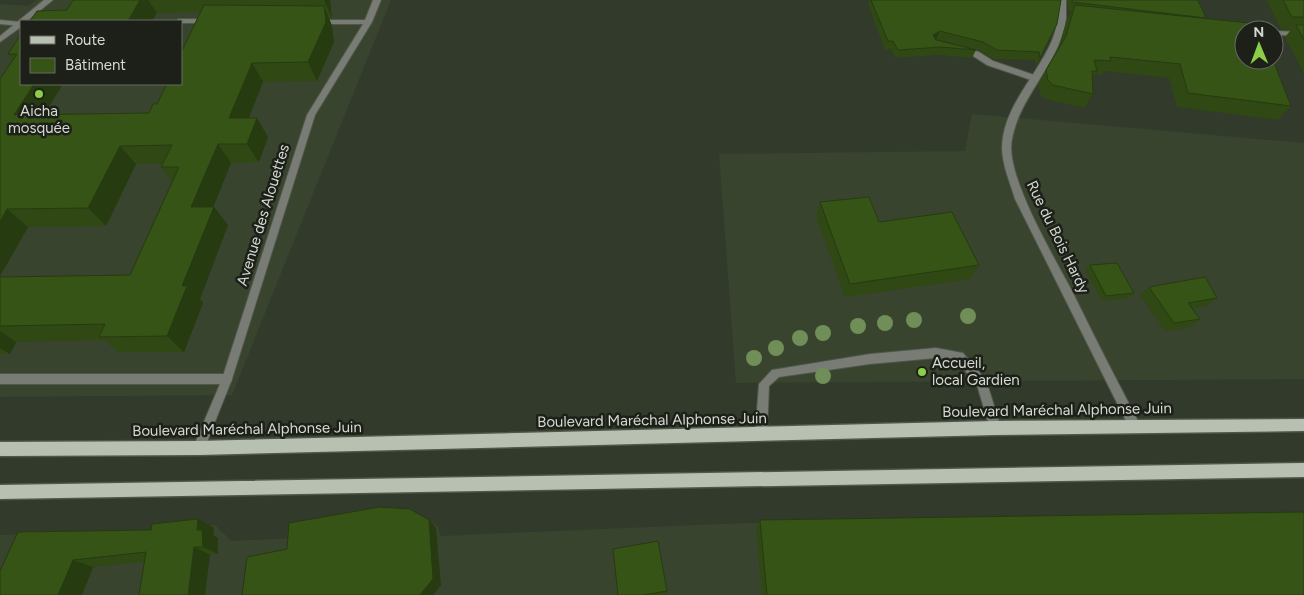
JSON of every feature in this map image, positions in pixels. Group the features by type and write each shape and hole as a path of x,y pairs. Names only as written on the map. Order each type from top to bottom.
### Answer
{"main road":[{"name":"Boulevard Maréchal Alphonse Juin","path":"0,450 199,448 995,428 1304,426"},
{"path":"0,492 1304,470"}],"street":[{"path":"26,20 49,0"},
{"name":"Avenue des Alouettes","path":"199,448 227,379 310,115 368,22 377,0"},
{"name":"Rue du Bois Hardy","path":"1062,0 1069,14 1058,38 1014,116 1007,140 1007,160 1020,199 1135,427"},
{"path":"182,21 222,21"},
{"path":"0,22 20,23"},
{"path":"310,22 368,22"},
{"path":"0,40 20,25"},
{"path":"1284,33 1304,34"},
{"path":"952,48 976,54 990,63 1034,78"},
{"path":"761,435 764,384 776,373 870,359 936,353 959,356 971,368 982,383 995,428"},
{"path":"0,379 227,379"}],"shaded area":[{"path":"36,0 391,0 232,395 0,397 0,4 29,6"},
{"path":"972,114 1304,143 1304,379 736,383 719,154 965,151"},
{"path":"418,516 438,526 440,536 747,523 1172,518 1304,595 0,595 0,535 154,532 215,525 231,541 294,538"}],"building":[{"path":"73,0 140,0 129,20 31,20 37,11 67,10"},
{"path":"871,0 1061,0 1057,24 1040,58 1039,52 997,50 983,42 940,31 933,35 936,40 976,50 941,47 898,50 893,41 888,41"},
{"path":"1072,0 1198,0 1206,18 1072,2"},
{"path":"1283,0 1304,0 1304,17 1292,17"},
{"path":"204,5 324,6 326,22 308,62 252,63 229,118 257,118 247,144 218,144 191,207 214,207 182,286 187,286 167,336 99,337 105,324 0,326 0,277 130,275 179,167 161,167 172,145 120,146 88,208 7,209 0,222 0,79 17,54 8,54 20,36 20,85 33,85 14,115 149,113 153,104 157,104 166,85 182,85 182,51"},
{"path":"1075,5 1234,21 1234,70 1277,70 1291,106 1188,93 1180,64 1110,57 1111,61 1094,60 1097,71 1092,71 1093,94 1053,85 1048,80 1046,70 1066,36"},
{"path":"1296,25 1304,25 1304,40"},
{"path":"869,197 879,222 952,212 979,265 850,284 820,202"},
{"path":"1117,263 1134,293 1106,296 1090,265"},
{"path":"1205,277 1217,298 1188,303 1200,319 1174,323 1149,287"},
{"path":"380,507 410,509 429,520 433,579 420,595 242,595 247,557 287,549 289,523"},
{"path":"1304,512 1304,595 767,595 760,520"},
{"path":"198,519 197,530 202,530 203,547 194,547 188,595 139,595 146,552 73,560 58,595 0,595 0,571 18,532 151,530 152,524"},
{"path":"658,541 667,591 644,595 618,595 613,549"}],"place":[{"name":"Aicha mosquée","path":"39,94"},
{"name":"Accueil, local Gardien","path":"922,372"}]}
